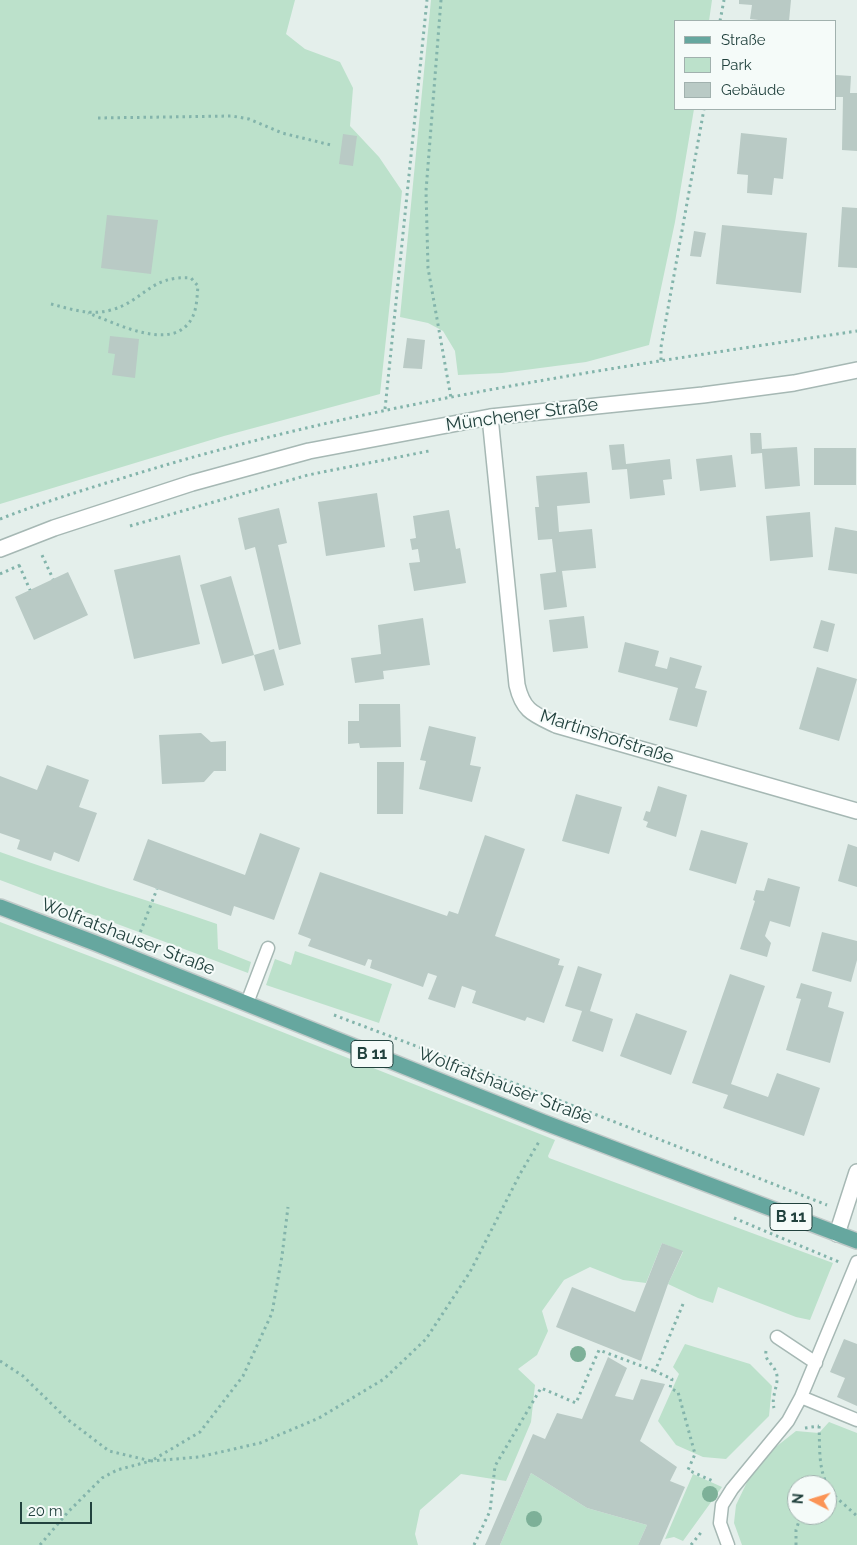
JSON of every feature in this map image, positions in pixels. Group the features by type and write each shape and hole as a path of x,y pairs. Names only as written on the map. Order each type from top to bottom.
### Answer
{"main road":[{"name":"Wolfratshauser Straße","path":"0,907 247,1003 543,1122 857,1242"}],"street":[{"name":"Münchener Straße","path":"0,549 54,528 192,483 309,451 490,417 712,393 794,382 857,370"},
{"name":"Martinshofstraße","path":"490,417 517,685 520,699 532,714 556,725 857,811"},
{"path":"837,1234 854,1195 857,1172"}],"lane":[{"path":"247,1003 268,948"},
{"path":"728,1545 720,1523 722,1505 732,1488 788,1421 801,1398 857,1262"},
{"path":"777,1336 816,1363"},
{"path":"801,1398 857,1420"}],"path":[{"path":"386,409 426,0"},
{"path":"441,0 426,192 427,258 450,398"},
{"path":"720,20 724,0"},
{"path":"662,360 661,348 704,110"},
{"path":"98,118 232,116 249,119 282,133 330,145"},
{"path":"51,304 88,313 155,336 171,335 183,329 192,317 197,301 198,286 191,278 178,277 162,281 131,301 112,310 88,313"},
{"path":"130,526 308,475 436,449"},
{"path":"34,558 49,552"},
{"path":"42,555 53,579"},
{"path":"0,574 27,562"},
{"path":"19,565 30,590"},
{"path":"130,934 138,938 157,889"},
{"path":"334,1015 845,1212"},
{"path":"40,1545 68,1512 102,1478 117,1470 151,1461 199,1457 260,1443 319,1418 384,1379 426,1339 448,1306 470,1272 520,1174 542,1137"},
{"path":"0,1361 23,1376 67,1419 109,1451 151,1461 200,1432 243,1376 272,1313 288,1207"},
{"path":"655,1371 683,1304"},
{"path":"474,1545 490,1511 495,1466 541,1388 576,1403 599,1350 672,1379 670,1388 678,1392 695,1454 688,1470 732,1488"},
{"path":"822,1475 819,1426 830,1408"},
{"path":"837,1499 857,1516"},
{"path":"796,1545 798,1525"}],"green space":[{"path":"0,0 295,0 286,34 305,49 340,62 353,88 350,126 379,157 402,191 380,394 224,436 0,504"},
{"path":"431,0 712,0 709,20 674,20 674,110 694,110 675,222 649,345 586,362 502,373 458,375 455,351 443,331 428,323 400,317"},
{"path":"0,852 217,924 218,949 251,962 248,973 0,880"},
{"path":"0,922 555,1140 548,1156 549,1158 833,1263 810,1320 796,1317 718,1287 713,1303 668,1284 683,1252 662,1243 646,1283 623,1280 590,1267 564,1280 542,1311 548,1331 537,1355 518,1369 535,1385 531,1422 506,1481 461,1474 420,1510 415,1534 418,1545 0,1545"},
{"path":"295,951 392,984 379,1023 266,985 275,959 291,965"},
{"path":"685,1344 750,1364 772,1386 769,1416 726,1459 703,1457 676,1445 658,1421 679,1374 673,1367"},
{"path":"829,1422 857,1433 857,1545 742,1545 734,1523 736,1505 748,1480 772,1450 796,1431 819,1433"},
{"path":"531,1473 587,1508 647,1525 638,1545 500,1545"},
{"path":"693,1474 722,1487 683,1541 674,1537 665,1539"}],"building":[{"path":"739,0 791,0 789,20 750,19 752,5 739,4"},
{"path":"837,75 851,76 850,93 857,93 857,151 842,150 843,97 837,97"},
{"path":"741,133 787,138 783,179 774,178 772,195 747,193 748,175 737,174"},
{"path":"343,134 357,136 353,166 339,164"},
{"path":"842,207 857,208 857,268 838,267"},
{"path":"107,215 158,220 151,274 101,268"},
{"path":"722,225 807,233 801,293 716,284"},
{"path":"694,231 706,233 701,257 690,256"},
{"path":"110,336 139,339 135,378 112,375 115,354 108,353"},
{"path":"407,338 425,340 422,369 403,368"},
{"path":"750,433 761,433 762,449 797,447 800,486 765,489 762,453 751,454"},
{"path":"624,444 626,464 670,459 672,479 663,480 665,495 630,499 627,469 612,470 609,445"},
{"path":"814,448 856,448 856,485 814,485"},
{"path":"732,455 736,487 700,491 696,459"},
{"path":"587,472 590,503 557,506 559,532 592,529 596,568 562,571 567,607 544,610 540,574 556,572 552,539 538,540 535,507 539,507 536,476"},
{"path":"377,493 385,547 326,556 318,502"},
{"path":"279,508 287,543 278,545 301,644 279,650 255,547 245,550 238,518"},
{"path":"449,510 456,549 460,548 466,583 414,591 409,563 420,562 418,549 412,550 410,539 416,538 413,516"},
{"path":"810,512 813,557 770,561 766,516"},
{"path":"835,527 857,531 857,574 828,570"},
{"path":"180,555 200,644 134,659 114,570"},
{"path":"68,572 88,615 34,640 15,597"},
{"path":"231,576 254,655 222,664 200,585"},
{"path":"584,616 588,648 553,652 549,620"},
{"path":"423,618 430,665 383,671 384,679 355,683 351,658 381,654 378,625"},
{"path":"821,620 835,624 828,652 813,648"},
{"path":"625,642 659,651 655,666 667,669 670,657 702,666 695,688 707,691 697,727 669,720 678,688 618,672"},
{"path":"274,649 284,685 264,691 254,655"},
{"path":"817,667 857,679 839,741 799,729"},
{"path":"359,704 400,704 401,747 360,748 359,743 348,744 348,721 359,721"},
{"path":"429,726 476,737 470,765 481,767 472,802 419,789 426,761 420,760"},
{"path":"201,733 211,742 226,741 226,771 214,771 204,782 162,784 159,735"},
{"path":"377,762 404,762 403,814 377,814"},
{"path":"47,765 89,780 79,807 97,813 79,862 54,852 51,861 17,849 20,840 0,833 0,776 37,790"},
{"path":"658,786 687,795 676,837 646,827 648,822 643,820 646,811 650,812"},
{"path":"576,794 622,807 609,854 562,841"},
{"path":"701,830 748,843 736,884 689,870"},
{"path":"260,833 300,848 274,920 234,906 231,916 133,880 148,839 245,875"},
{"path":"485,835 525,849 495,936 560,959 558,965 564,966 544,1023 527,1017 525,1021 472,1003 476,991 462,986 455,1008 428,999 437,976 428,973 423,987 370,968 372,960 368,959 365,966 308,946 311,939 298,934 320,872 447,916 449,911 458,914"},
{"path":"848,844 857,847 857,887 838,881"},
{"path":"768,878 800,887 790,927 770,921 765,936 771,943 767,957 740,949 755,901 753,900 756,890 764,891"},
{"path":"822,932 857,941 857,960 851,982 812,971"},
{"path":"578,966 602,974 590,1011 613,1019 603,1052 572,1041 582,1011 565,1006"},
{"path":"730,974 765,986 731,1084 768,1097 777,1073 820,1088 804,1136 723,1108 728,1095 692,1083"},
{"path":"801,983 832,992 828,1007 844,1012 830,1063 786,1050 801,999 796,998"},
{"path":"636,1013 687,1031 671,1075 620,1056"},
{"path":"662,1243 683,1251 668,1284 641,1361 556,1327 572,1287 635,1312"},
{"path":"844,1339 857,1344 857,1406 837,1397 845,1378 830,1372"},
{"path":"608,1357 627,1368 615,1396 633,1400 641,1379 665,1384 640,1441 677,1467 670,1481 685,1487 660,1545 638,1545 647,1525 587,1508 531,1473 500,1545 485,1545 533,1434 545,1439 557,1413 582,1419"}]}
